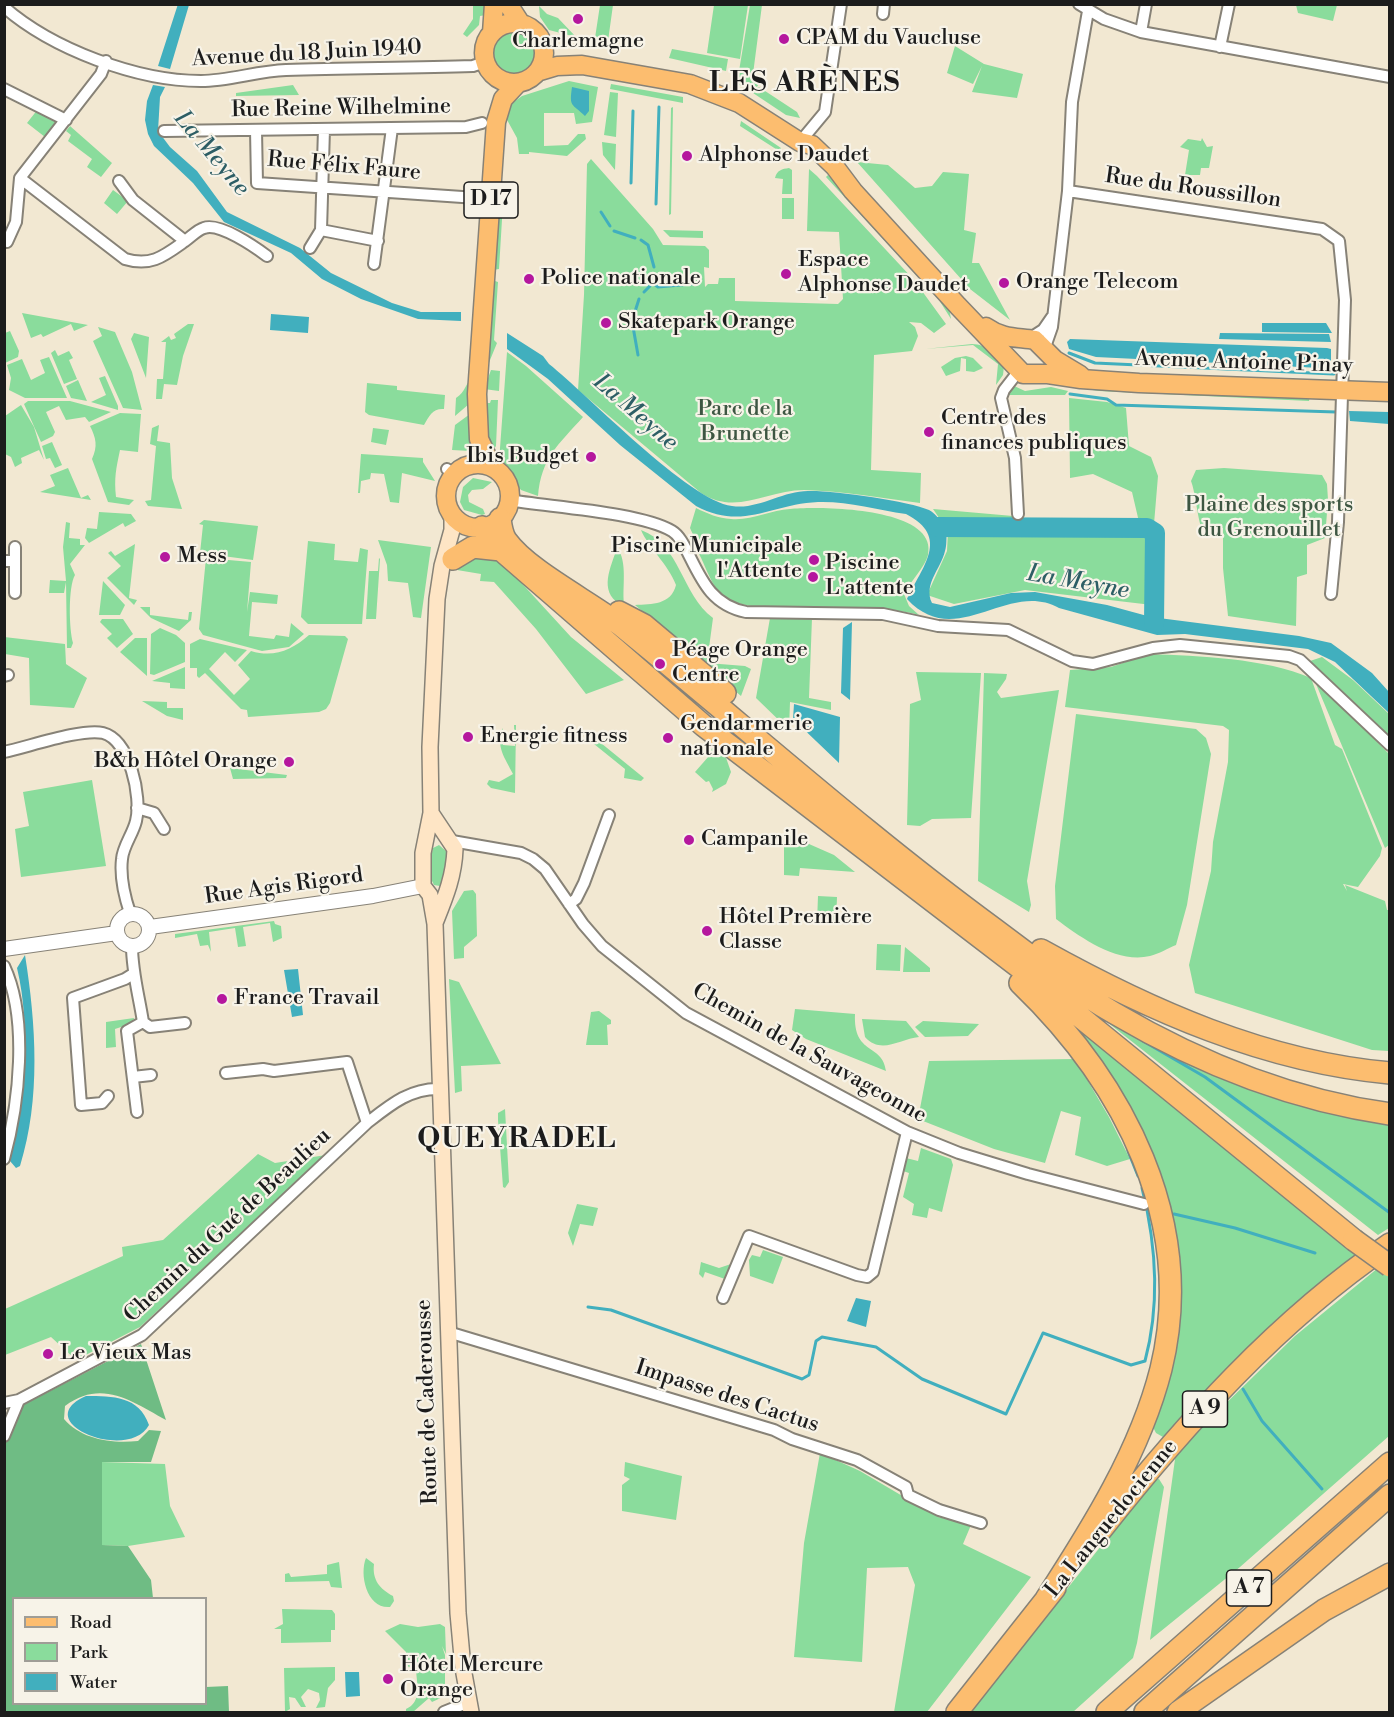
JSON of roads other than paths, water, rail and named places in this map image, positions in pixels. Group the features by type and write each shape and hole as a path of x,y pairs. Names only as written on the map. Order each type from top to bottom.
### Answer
{"highway":[{"path":"493,519 501,550 562,605 650,676 704,726 941,899 1064,1030 1098,1075 1140,1148 1154,1185 1165,1229 1170,1268 1169,1317 1154,1393 1122,1470 1046,1599"},
{"path":"493,519 521,557 610,617 723,708 766,747"},
{"path":"453,559 473,546 501,550"},
{"path":"544,572 666,675 804,776 1024,971 1389,1266"},
{"path":"585,600 610,608 644,625 694,665 759,725 804,776"},
{"path":"610,608 639,628 682,667 727,702 766,747"},
{"path":"941,899 962,906 1097,980 1201,1028 1297,1058 1389,1073"},
{"path":"962,906 1067,983 1114,1013 1209,1062 1291,1092 1389,1114"},
{"path":"1357,1238 1389,1258"},
{"name":"La Languedocienne","path":"957,1713 1136,1486 1233,1379 1304,1312 1389,1244"},
{"name":"A 7","path":"1107,1713 1389,1463"},
{"name":"A 7","path":"1146,1713 1389,1495"},
{"path":"1178,1713 1323,1610 1389,1574"}],"main road":[{"name":"D 17","path":"438,627 453,559 458,550 493,519 506,481 492,467 478,439 477,394 489,122 488,68 485,46 492,33 494,4"},
{"path":"508,4 521,24"},
{"path":"492,33 502,26 521,24 531,28 541,41 543,58 537,72"},
{"name":"Avenue Antoine Pinay","path":"541,41 557,56 582,65 674,80 706,88 740,103 800,142 812,145 835,166 853,191 1015,368 1028,376 1039,373 1097,380 1341,392 1389,392"},
{"name":"Avenue Antoine Pinay","path":"537,72 557,66 582,65"},
{"path":"488,68 503,81 519,83"},
{"name":"D 17","path":"489,122 503,99 519,83 537,72"},
{"name":"Avenue Antoine Pinay","path":"976,324 984,326 998,336 1036,345 1067,368 1097,380"},
{"path":"1015,368 1014,348 1036,345 1047,364 1039,373"},
{"name":"D 17","path":"427,840 431,813 430,747 438,627 438,585 450,540 452,515 446,495 456,470 478,439"},
{"path":"456,470 476,464 492,467"},
{"path":"452,515 464,525 493,519"},
{"path":"431,813 448,838 454,859 450,888 432,892"},
{"path":"427,840 435,835 448,838"},
{"name":"Route de Caderousse","path":"427,840 424,849 435,924 458,1614 470,1707"}],"street":[{"path":"800,142 825,112 841,4"},
{"path":"1141,32 1146,4"},
{"path":"1220,47 1229,4"},
{"name":"Avenue du 18 Juin 1940","path":"4,7 50,39 106,62 168,78 210,80 268,71 472,66 488,68"},
{"path":"1036,345 1050,335 1068,191 1072,102 1084,8 1141,32 1389,77"},
{"path":"7,242 16,222 20,178 101,74 106,62"},
{"path":"4,89 66,120"},
{"name":"Rue Reine Wilhelmine","path":"164,131 466,127 489,122"},
{"path":"374,264 392,128"},
{"path":"310,248 321,230 324,129"},
{"name":"Rue Félix Faure","path":"256,130 257,183 477,198"},
{"path":"20,178 125,259 137,262 160,260 202,228 214,227 242,239 267,256"},
{"path":"119,181 133,200 185,241"},
{"name":"Rue du Roussillon","path":"1068,191 1301,225 1322,229 1334,236 1341,248 1345,282 1341,392"},
{"path":"321,230 378,241"},
{"path":"1036,345 1052,317"},
{"path":"1015,368 1001,398 1015,458 1018,514"},
{"path":"1331,594 1338,522 1341,392"},
{"path":"493,519 628,518 671,530 684,546 709,591 726,606 746,612 883,614 938,626 1008,630 1072,662 1093,664 1153,648 1180,645 1278,654 1300,660 1389,746"},
{"path":"15,547 10,561 15,593"},
{"path":"4,752 86,733 102,733 120,744 128,755 137,808 136,820 121,861 130,913"},
{"path":"137,808 154,813 164,829"},
{"path":"569,904 576,899 584,883 609,815"},
{"name":"Chemin de la Sauvageonne","path":"448,838 474,846 521,853 533,859 545,869 602,946 693,1017 907,1132 959,1153 1028,1174 1144,1204"},
{"path":"454,859 474,846"},
{"name":"Rue Agis Rigord","path":"150,927 373,896 432,892"},
{"path":"130,913 143,916 150,927 147,939 132,946 121,941 117,933 118,923 130,913"},
{"path":"4,949 117,933"},
{"path":"132,946 133,974 138,985 142,1022"},
{"path":"4,966 15,1003 19,1070 4,1159"},
{"path":"108,1096 102,1103 81,1105 73,998 133,974"},
{"path":"142,1022 150,1027 185,1023"},
{"path":"137,1112 127,1031 142,1022"},
{"path":"226,1073 263,1069 274,1071 347,1062 367,1123"},
{"path":"133,1077 151,1075"},
{"name":"Chemin du Gué de Beaulieu","path":"4,1403 19,1400 142,1335 367,1123 398,1100 421,1090 440,1089"},
{"path":"723,1298 748,1236 856,1275 867,1277 873,1272 907,1132"},
{"name":"Impasse des Cactus","path":"448,1332 774,1430 792,1439 857,1460 906,1487 908,1495 921,1502 981,1523"},
{"path":"4,1436 19,1400"},
{"path":"444,1713 470,1707"}],"water":[{"path":"178,4 189,5 170,69 158,66"},
{"path":"153,85 165,87 160,97 158,131 170,147 197,171 227,212 300,248 331,273 392,303 421,312 461,312 461,321 418,319 361,299 322,279 291,253 224,222 193,183 154,146 145,120 147,101"},
{"path":"572,87 589,91 589,111 585,116 571,102"},
{"path":"271,314 309,317 308,333 270,330"},
{"path":"1262,323 1326,323 1332,333 1262,332"},
{"path":"507,333 543,356 639,445 665,467 713,500 742,507 798,492 819,491 888,500 929,510 947,531 943,558 931,583 932,603 950,607 1011,593 1035,592 1107,605 1151,617 1299,636 1331,643 1372,673 1389,692 1389,713 1335,662 1308,649 1185,634 1157,635 1040,601 1021,602 963,617 944,619 926,613 907,599 929,553 930,543 927,532 920,523 906,514 840,503 801,504 743,516 713,513 696,506 620,445 548,379 507,349"},
{"path":"1220,333 1329,334 1331,342 1219,339"},
{"path":"1070,339 1327,348 1331,349 1331,361 1321,368 1096,357 1069,349 1067,342"},
{"path":"1349,411 1389,412 1389,424 1350,421"},
{"path":"852,622 850,700 841,693 843,628"},
{"path":"794,704 840,717 839,763 793,719"},
{"path":"25,955 34,1034 34,1088 27,1141 20,1166 16,1168 10,1161 19,1114 25,1040 22,992 17,968"},
{"path":"298,969 303,1015 292,1017 284,970"},
{"path":"856,1298 871,1301 866,1327 847,1321"},
{"path":"86,1396 106,1396 132,1403 145,1415 149,1425 138,1436 122,1440 105,1439 88,1434 75,1427 68,1417 71,1406"},
{"path":"345,1672 359,1672 360,1696 346,1697"}],"waterway":[{"path":"656,204 659,107"},
{"path":"631,183 633,111"},
{"path":"601,212 610,226"},
{"path":"614,231 635,238"},
{"path":"641,240 648,245 654,267"},
{"path":"652,277 653,283 658,287 692,284"},
{"path":"644,292 653,283"},
{"path":"638,355 632,321 639,299"},
{"path":"1069,353 1095,363 1334,374"},
{"path":"1070,394 1107,399 1116,405 1336,412"},
{"path":"937,527 1147,528 1155,533 1154,623"},
{"path":"1143,1041 1205,1077 1390,1213"},
{"path":"1128,1151 1138,1176"},
{"path":"588,1307 611,1310 802,1379 809,1375 816,1341 822,1337 876,1347 922,1379 1006,1414 1043,1333 1131,1365 1145,1361 1153,1318 1154,1274 1147,1209 1142,1188"},
{"path":"1174,1214 1235,1228 1315,1253"},
{"path":"1243,1389 1262,1421 1322,1489"}],"place":[{"name":"Charlemagne","path":"578,19"},
{"name":"CPAM du Vaucluse","path":"784,39"},
{"name":"Alphonse Daudet","path":"687,156"},
{"name":"Espace Alphonse Daudet","path":"786,274"},
{"name":"Police nationale","path":"529,279"},
{"name":"Orange Telecom","path":"1004,283"},
{"name":"Skatepark Orange","path":"606,323"},
{"name":"Centre des finances publiques","path":"929,432"},
{"name":"Ibis Budget","path":"591,457"},
{"name":"Mess","path":"165,557"},
{"name":"Piscine Municipale l'Attente","path":"814,560"},
{"name":"Piscine L'attente","path":"813,577"},
{"name":"Péage Orange Centre","path":"660,664"},
{"name":"Energie fitness","path":"468,737"},
{"name":"Gendarmerie nationale","path":"668,738"},
{"name":"B&b Hôtel Orange","path":"289,762"},
{"name":"Campanile","path":"689,840"},
{"name":"Hôtel Première Classe","path":"707,931"},
{"name":"France Travail","path":"222,999"},
{"name":"Le Vieux Mas","path":"48,1354"},
{"name":"Hôtel Mercure Orange","path":"388,1679"}],"district":[{"name":"LES ARÈNES","path":"805,84"},
{"name":"QUEYRADEL","path":"517,1140"}],"water label":[{"name":"La Meyne","path":"211,154"},
{"name":"La Meyne","path":"635,413"},
{"name":"La Meyne","path":"1078,583"}],"park label":[{"name":"Parc de la Brunette","path":"745,422"},
{"name":"Plaine des sports du Grenouillet","path":"1269,518"}]}
